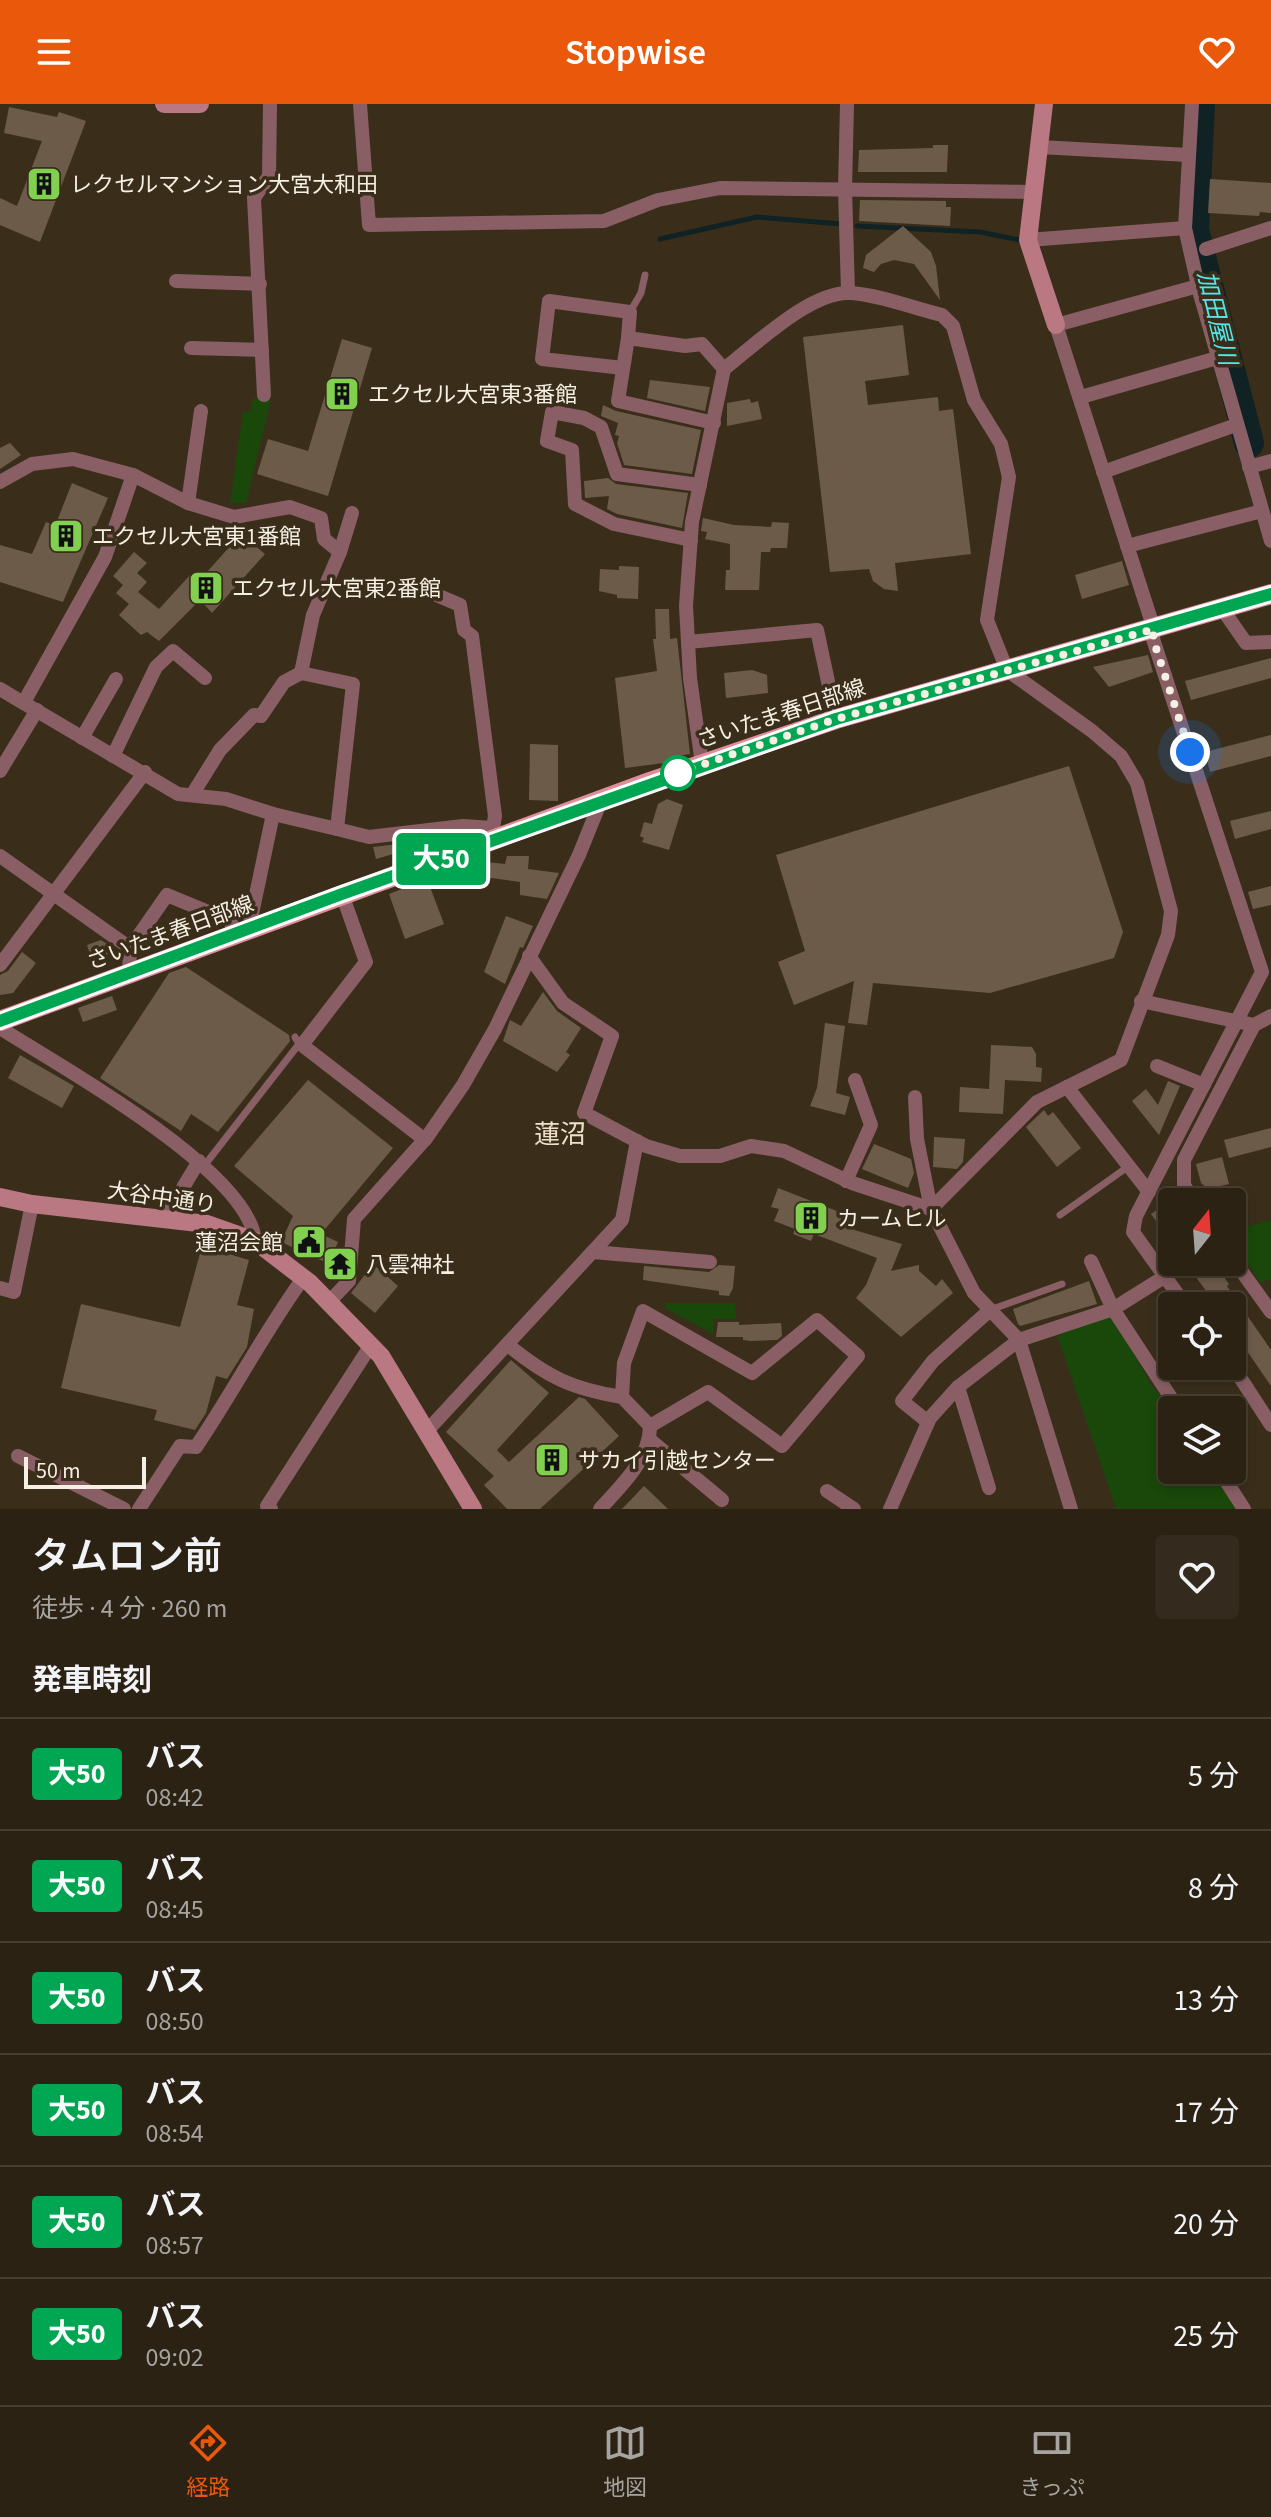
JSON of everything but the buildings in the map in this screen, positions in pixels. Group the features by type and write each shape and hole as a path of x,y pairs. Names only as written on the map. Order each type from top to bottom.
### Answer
{"main road":[{"name":"さいたま春日部線","path":"0,1021 342,894 495,833 600,803 702,764 836,719 1271,594"}],"street":[{"path":"164,104 200,104"},
{"path":"264,395 254,198 269,176 270,104"},
{"path":"360,104 369,225 604,221 658,200 720,188 1033,192"},
{"path":"847,104 845,189 848,292"},
{"path":"1044,104 1028,240 1081,397 1154,629 1153,639 1262,972 1136,1216 1133,1232 1175,1292"},
{"path":"1192,104 1185,228 1217,358 1271,541"},
{"path":"1039,147 1188,155"},
{"path":"1028,240 1185,228"},
{"path":"1206,249 1271,228"},
{"path":"176,281 260,284"},
{"path":"1056,325 1198,286"},
{"path":"702,764 686,606 691,540 724,369 796,313 848,292 942,315 953,326 974,400 1001,444 1009,477 987,620 1007,670 1092,731 1121,756 1137,783 1171,911 1168,935 1121,1060 1037,1102 931,1209"},
{"path":"623,368 542,359 549,301 630,312 628,338 618,401 714,423"},
{"path":"628,338 685,346 702,344 724,369"},
{"path":"191,348 262,350"},
{"path":"1081,397 1217,358"},
{"path":"188,503 201,411"},
{"path":"691,540 614,524 575,504 572,450 547,441 552,412 584,418 601,427 617,474 700,485"},
{"path":"1103,472 1236,425"},
{"path":"0,482 32,464 73,459 133,475 188,503 234,517 290,507 321,518 324,539 340,552"},
{"path":"1249,467 1268,462"},
{"path":"24,702 105,557 133,475"},
{"path":"1127,546 1262,511"},
{"path":"301,673 313,615 340,552 352,513"},
{"path":"0,689 178,794 226,799 273,814 369,837 463,826 495,833 492,786 472,636 464,630 460,605 432,593"},
{"path":"1223,610 1246,643 1271,642"},
{"path":"688,642 817,630 836,719"},
{"path":"113,756 156,667 173,651 205,678"},
{"path":"192,795 220,750 254,715 261,716 284,682 301,673 353,684 337,829"},
{"path":"82,738 116,679"},
{"path":"1,769 37,710"},
{"path":"0,965 145,772"},
{"path":"329,1302 349,1281 354,1219 425,1140 463,1085 495,1029 579,855 600,803"},
{"path":"129,972 130,948 167,895 230,921 243,931 273,814"},
{"path":"0,856 130,948"},
{"path":"342,894 366,962 302,1045 425,1140"},
{"path":"529,956 563,1003 612,1036 584,1113 637,1141 680,1156 720,1156 751,1146 784,1151 846,1181 931,1209"},
{"path":"1141,1001 1254,1025"},
{"path":"1186,1188 1184,1160 1254,1025 1271,1016"},
{"path":"0,1028 92,1086 202,1164 222,1181 254,1226 255,1241"},
{"path":"1157,1066 1204,1085"},
{"path":"846,1181 871,1125 855,1080"},
{"path":"1067,1087 1149,1192"},
{"path":"915,1097 917,1139 931,1209 974,1293 1019,1340 1071,1509"},
{"path":"426,1432 622,1220 637,1141"},
{"path":"164,1219 202,1164"},
{"name":"大谷中通り","path":"0,1197 32,1204 207,1224 255,1241 304,1277 381,1356 473,1509"},
{"path":"0,1288 14,1292 32,1204"},
{"path":"593,1252 710,1262"},
{"path":"1091,1261 1113,1309 1170,1396"},
{"path":"1245,1276 1271,1312"},
{"path":"139,1509 180,1446 196,1447 237,1386 270,1324 304,1277"},
{"path":"891,1509 928,1422 958,1387 1019,1340 1113,1309 1164,1277"},
{"path":"928,1422 902,1401 933,1361 990,1310"},
{"path":"600,1509 631,1474 650,1433 708,1392 782,1446 858,1356 817,1320 752,1373 643,1311 624,1363 622,1397 650,1433 722,1500"},
{"path":"271,1509 267,1506 371,1345"},
{"path":"508,1345 533,1366 583,1391 622,1397"},
{"path":"1242,1380 1271,1425"},
{"path":"958,1387 989,1488"},
{"path":"18,1456 124,1509"},
{"path":"1228,1484 1244,1509"},
{"path":"827,1491 854,1509"},
{"path":"87,1509 95,1495"}],"lane":[{"path":"630,312 641,293 645,275"},
{"path":"202,1164 299,1044 295,1037"},
{"path":"1060,1215 1129,1166"},
{"path":"990,1310 1062,1284"}],"green space":[{"path":"253,398 271,399 246,503 230,503 243,412 251,412"},
{"path":"1271,1220 1271,1279 1261,1283 1246,1261 1246,1227"},
{"path":"666,1303 735,1303 736,1319 714,1319 713,1334 665,1308"},
{"path":"1111,1313 1160,1396 1158,1484 1223,1484 1238,1509 1116,1509 1056,1332"}],"waterway":[{"name":"加田屋川","path":"1200,104 1194,230 1249,443"},
{"path":"660,239 757,217 842,224"},
{"path":"857,226 980,232 1019,240"}],"bus line":[{"name":"大50","path":"0,1021 342,894 600,803 650,782 836,719 1271,594"}],"place":[{"name":"レクセルマンション大宮大和田","path":"44,184"},
{"name":"エクセル大宮東3番館","path":"342,394"},
{"name":"エクセル大宮東1番館","path":"66,536"},
{"name":"エクセル大宮東2番館","path":"206,588"},
{"name":"カームヒル","path":"811,1218"},
{"name":"蓮沼会館","path":"309,1242"},
{"name":"八雲神社","path":"340,1264"},
{"name":"サカイ引越センター","path":"552,1460"}],"district":[{"name":"蓮沼","path":"560,1134"}],"route":[{"path":"678,773 836,719 1154,629 1153,639 1190,752"}]}
